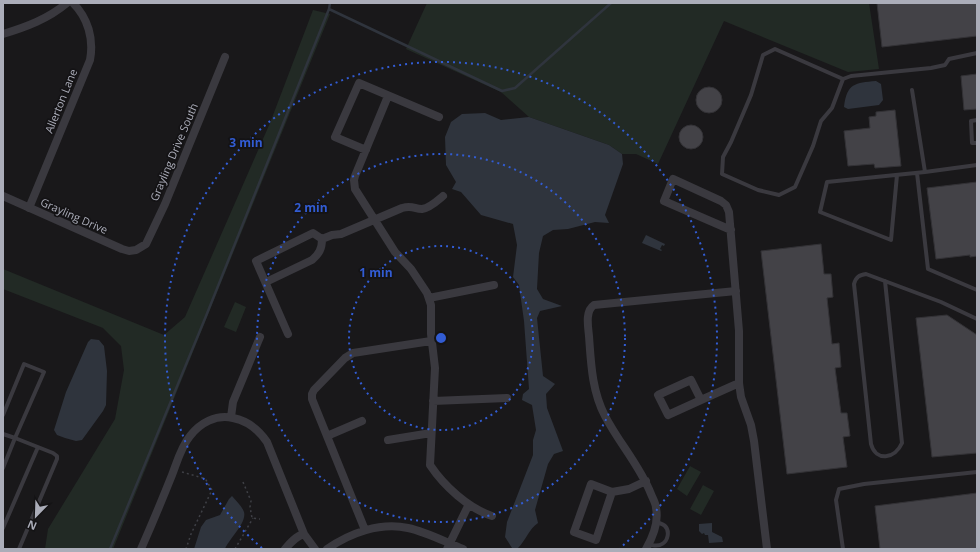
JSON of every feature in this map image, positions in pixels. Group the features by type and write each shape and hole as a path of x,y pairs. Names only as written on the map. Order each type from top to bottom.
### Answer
{"street":[{"path":"3,34 42,20 67,3"},
{"name":"Allerton Lane","path":"29,208 90,60 92,44 87,26 73,3"},
{"name":"Grayling Drive South","path":"136,250 146,244 165,204 225,58"},
{"path":"366,150 335,137 359,83 439,117"},
{"path":"388,96 354,180 355,190 395,252 411,269 429,298 431,311 431,341 435,368 430,465 436,475 476,510 492,516"},
{"path":"731,230 664,200 673,179 721,201 726,205 729,212 731,230 739,331 739,383 741,397 751,424 754,441 767,549"},
{"name":"Grayling Drive","path":"3,196 122,249 129,251 136,250"},
{"path":"322,239 332,235 341,234 410,206 419,209 428,208 443,196"},
{"path":"288,334 256,261 313,233 322,239"},
{"path":"266,282 312,260 318,255 322,248 322,239"},
{"path":"429,298 494,285"},
{"path":"647,547 654,535 656,508 646,482 610,426 600,405 593,382 588,330 588,312 594,305 736,291"},
{"path":"231,417 233,402 260,337"},
{"path":"366,530 312,399 312,394 314,390 346,358 353,353 431,341"},
{"path":"701,400 691,380 658,395 668,415 739,383"},
{"path":"433,401 507,398"},
{"path":"141,549 174,468 190,436 206,421 214,418 231,417 246,422 255,428 267,442 304,534 315,549"},
{"path":"327,436 362,421"},
{"path":"388,440 431,433"},
{"path":"612,492 596,540 574,532 591,484 612,492 629,490 646,482"},
{"path":"449,546 469,504"},
{"path":"327,549 338,542 366,530 378,528 407,528 422,532 449,546 463,549"},
{"path":"285,549 300,535 304,534"}],"lane":[{"path":"843,79 832,108 821,121 813,146 795,187 779,194 758,190 722,174 723,157 751,95 763,55 776,49 843,79 851,76 945,65 949,59 977,54"},
{"path":"912,90 925,172"},
{"path":"977,120 971,121 972,143 977,143"},
{"path":"897,175 891,240 820,212 827,182 977,165"},
{"path":"916,173 928,269 977,290"},
{"path":"885,281 902,443 894,454 889,456 876,454 872,449 871,444 854,284 856,279 859,275 866,274 885,281 941,302 977,319"},
{"path":"3,415 24,364 44,372 3,468"},
{"path":"3,434 38,446 55,454 57,460 20,549"},
{"path":"3,528 38,446"},
{"path":"843,549 836,500 839,489 864,484 977,472"},
{"path":"647,547 662,544 668,535 667,528 663,524 656,522"}],"path":[{"path":"174,468 185,474 203,478 212,490 190,534 186,549"},
{"path":"235,549 253,518 250,507 251,501 243,482"},
{"path":"253,518 260,519"}],"shaded area":[{"path":"427,3 869,3 879,69 848,72 724,21 658,164 636,154 622,154 609,145 529,117 501,92 406,49"},
{"path":"313,10 330,14 113,549 45,549 48,529 115,419 124,370 121,346 103,328 3,289 3,269 164,335 185,317 270,123"},
{"path":"876,81 881,84 883,100 879,105 848,109 844,107 847,93 853,86"},
{"path":"485,113 501,120 529,117 609,145 622,154 623,164 605,215 609,223 595,222 568,229 553,230 543,236 539,253 537,289 543,299 562,306 540,311 537,318 543,376 555,384 546,394 547,408 563,451 554,454 548,464 535,510 538,523 532,528 518,548 512,548 505,537 507,522 533,455 533,440 536,430 532,405 522,400 523,394 529,389 524,321 519,285 513,277 517,245 513,224 481,215 461,192 452,189 456,182 446,165 445,137 451,122 462,114"},
{"path":"646,235 665,244 664,246 662,245 660,249 662,250 661,251 642,243"},
{"path":"235,302 246,307 236,332 224,327"},
{"path":"91,339 99,340 104,346 107,371 106,405 82,440 76,441 57,435 54,430 66,392 88,342"},
{"path":"690,466 701,472 687,496 677,489"},
{"path":"703,485 714,491 701,515 690,509"},
{"path":"232,496 242,508 244,516 243,521 225,549 194,549 201,527 206,520 220,515"},
{"path":"712,523 712,532 722,537 723,542 709,543 708,535 705,535 704,533 702,534 699,531 699,524"}],"building":[{"path":"877,3 977,3 977,36 882,47"},
{"path":"977,74 977,109 964,110 961,76"},
{"path":"709,87 718,91 722,100 718,109 709,113 700,109 696,100 700,91"},
{"path":"895,110 901,166 875,168 874,164 848,166 844,131 870,128 869,117 876,116 876,112"},
{"path":"686,125 696,125 703,132 703,142 696,149 686,149 679,142 679,132"},
{"path":"977,182 977,256 970,257 970,255 936,259 927,188"},
{"path":"821,244 824,274 831,274 833,297 827,298 832,344 839,343 841,367 835,368 841,413 847,413 850,436 843,437 847,467 787,474 761,251"},
{"path":"947,315 977,335 977,453 932,457 916,318"},
{"path":"977,493 977,549 880,549 875,506"}],"waterway":[{"path":"110,549 206,316 329,9 330,3"},
{"path":"329,9 502,91 515,88 611,3"}]}
